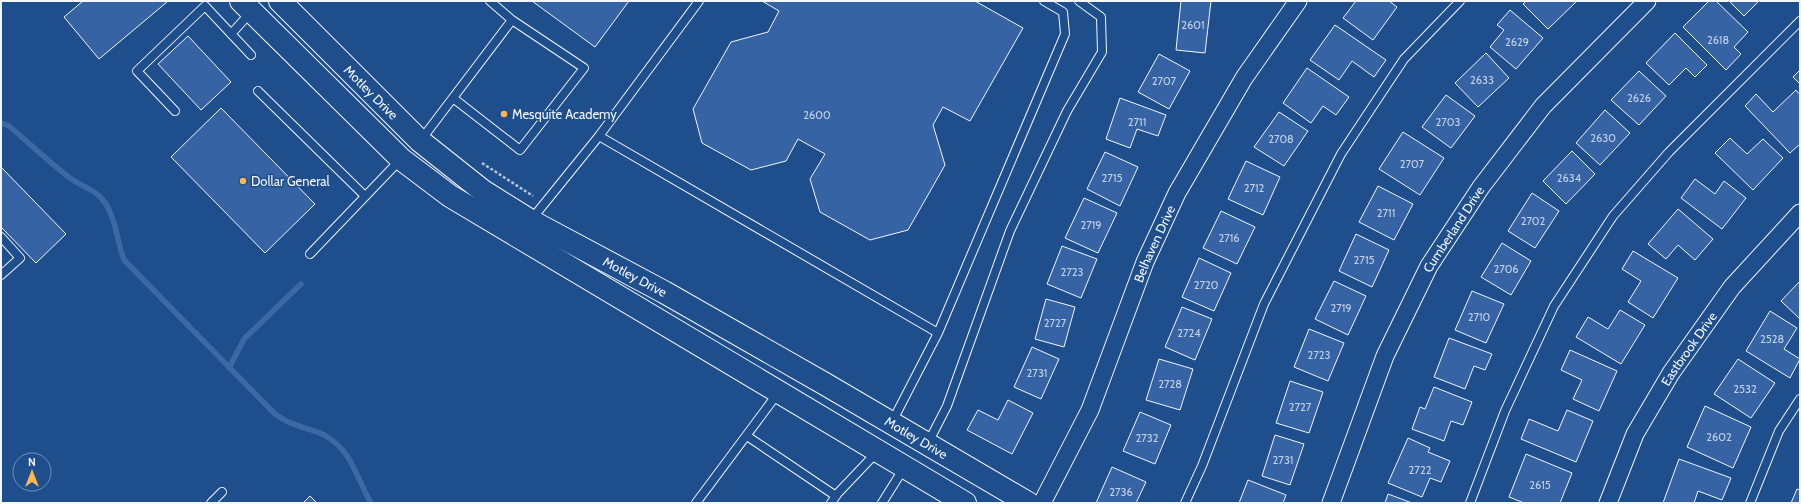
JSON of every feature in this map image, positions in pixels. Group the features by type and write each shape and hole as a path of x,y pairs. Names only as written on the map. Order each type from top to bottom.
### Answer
{"main road":[{"name":"Motley Drive","path":"280,1 420,141 483,191 531,221 670,296 927,446 1028,503"},
{"name":"Motley Drive","path":"246,6 401,159 450,196 965,503"},
{"path":"401,159 420,141"},
{"path":"878,451 891,424"}],"street":[{"name":"Belhaven Drive","path":"1042,503 1090,410 1145,262 1177,193 1244,78 1298,1"},
{"name":"Cumberland Drive","path":"1331,503 1385,356 1429,266 1482,187 1543,106 1647,1"},
{"name":"Eastbrook Drive","path":"1608,503 1635,434 1671,373 1732,287 1800,213"}],"lane":[{"path":"453,98 520,150 584,68 512,20 490,1"},
{"path":"531,221 599,136 699,1"},
{"path":"891,424 938,333 1066,34 1063,12 1044,1"},
{"path":"927,446 947,406 1010,231 1067,111 1102,52 1101,17 1079,1"},
{"path":"1185,503 1202,466 1264,304 1341,154 1404,59 1460,1"},
{"path":"175,111 137,72 203,4 251,55"},
{"path":"231,34 246,6"},
{"path":"420,141 512,20"},
{"path":"1470,503 1505,411 1554,306 1613,216 1669,152 1800,21"},
{"path":"258,91 365,196"},
{"path":"599,136 938,333"},
{"path":"310,254 401,159"},
{"path":"1,237 20,258 1,275"},
{"path":"696,503 779,392"},
{"path":"1750,503 1779,431 1800,399"},
{"path":"747,436 834,500 878,451"},
{"path":"882,503 904,467"},
{"path":"211,503 222,492"}],"path":[{"path":"479,160 545,203"}],"building":[{"path":"83,1 167,2 99,59 64,17"},
{"path":"532,1 629,1 595,47"},
{"path":"762,1 975,1 1023,28 970,121 943,107 933,125 945,165 908,230 870,240 820,212 810,179 825,154 798,139 786,161 751,170 702,143 693,109 731,42 768,32 779,11"},
{"path":"1181,1 1211,1 1205,53 1176,50"},
{"path":"1356,1 1389,1 1397,7 1373,40 1343,18"},
{"path":"1526,1 1577,1 1548,29 1523,4"},
{"path":"1709,1 1716,1 1748,32 1734,47 1741,54 1726,70 1683,27"},
{"path":"1729,1 1759,1 1744,16"},
{"path":"1510,10 1543,38 1516,69 1490,47 1504,30 1497,25"},
{"path":"1335,25 1386,60 1374,77 1352,61 1339,80 1310,60"},
{"path":"1675,33 1707,65 1695,77 1686,68 1669,85 1646,63"},
{"path":"188,36 231,82 201,110 158,64"},
{"path":"1486,53 1509,78 1478,107 1455,83"},
{"path":"1159,54 1190,71 1169,109 1138,92"},
{"path":"1307,68 1349,97 1336,115 1323,106 1311,123 1283,103"},
{"path":"1800,70 1800,84 1793,77"},
{"path":"1639,71 1666,96 1639,125 1611,100"},
{"path":"1796,90 1800,95 1800,144 1790,153 1745,106 1756,94 1773,112"},
{"path":"1446,95 1475,116 1451,148 1422,127"},
{"path":"1120,98 1166,115 1158,136 1137,129 1130,148 1106,139"},
{"name":"Dollar General","path":"221,108 315,204 265,253 171,157"},
{"path":"1605,110 1630,133 1600,165 1576,143"},
{"path":"1279,112 1308,131 1284,166 1254,147"},
{"path":"1403,132 1444,158 1420,195 1379,169"},
{"path":"1730,138 1747,154 1763,139 1783,158 1753,190 1715,153"},
{"path":"1572,151 1595,174 1566,204 1543,181"},
{"path":"1105,152 1138,167 1120,206 1087,189"},
{"path":"1246,161 1280,177 1263,215 1228,199"},
{"path":"1,167 66,234 36,263 1,227"},
{"path":"1695,179 1715,194 1724,181 1746,198 1722,229 1681,198"},
{"path":"1378,186 1413,204 1394,240 1359,222"},
{"path":"1532,193 1559,211 1535,248 1508,231"},
{"path":"1084,198 1117,213 1098,253 1065,238"},
{"path":"1678,209 1713,239 1695,260 1678,245 1666,259 1648,244"},
{"path":"1221,211 1255,227 1237,264 1203,248"},
{"path":"1356,234 1389,250 1372,287 1339,271"},
{"path":"1502,243 1531,261 1511,295 1481,277"},
{"path":"1062,246 1097,259 1081,298 1047,284"},
{"path":"1633,251 1678,278 1653,318 1628,302 1641,281 1622,269"},
{"path":"1199,258 1231,273 1214,311 1182,297"},
{"path":"1334,281 1366,296 1348,335 1315,319"},
{"path":"1800,281 1800,319 1781,301"},
{"path":"1472,291 1504,304 1486,343 1455,330"},
{"path":"1046,299 1075,307 1064,347 1035,339"},
{"path":"1182,307 1212,319 1195,360 1165,347"},
{"path":"1620,310 1645,325 1621,364 1576,337 1588,317 1608,329"},
{"path":"1770,311 1797,328 1784,349 1800,359 1790,378 1746,351"},
{"path":"1309,329 1344,343 1328,381 1294,367"},
{"path":"1449,338 1492,354 1485,370 1474,366 1465,389 1434,377"},
{"path":"1032,347 1059,359 1041,399 1014,387"},
{"path":"1570,350 1617,371 1599,411 1573,399 1582,380 1561,370"},
{"path":"1159,359 1193,369 1180,410 1146,400"},
{"path":"1738,359 1775,383 1751,418 1714,394"},
{"path":"1290,381 1323,392 1309,433 1276,423"},
{"path":"1434,387 1472,402 1463,425 1451,421 1444,441 1412,429 1420,407 1425,409"},
{"path":"1008,400 1033,413 1012,454 967,430 978,410 998,420"},
{"path":"1705,406 1751,427 1733,468 1687,447"},
{"path":"1567,410 1593,421 1576,462 1521,439 1529,419 1558,431"},
{"path":"1140,412 1171,425 1155,464 1123,451"},
{"path":"1275,435 1304,444 1290,485 1262,476"},
{"path":"1408,438 1430,448 1428,452 1450,461 1441,482 1430,478 1422,497 1388,483"},
{"path":"1526,454 1572,473 1560,503 1524,503 1509,497"},
{"path":"1679,459 1731,478 1722,500 1698,491 1694,503 1663,503"},
{"path":"1112,467 1146,482 1136,503 1096,503"},
{"path":"1248,480 1286,495 1283,503 1239,503"},
{"path":"1797,489 1800,490 1800,503 1791,503"},
{"path":"1388,494 1412,503 1385,503"},
{"path":"310,496 317,503 303,503"}],"waterway":[{"path":"1,123 9,126 70,178 94,192 102,199 110,211 124,260 275,414 289,422 322,434 335,442 353,466 371,503"},
{"path":"229,368 244,339 301,284"}],"place":[{"name":"Mesquite Academy","path":"504,114"},
{"name":"Dollar General","path":"243,181"}]}
